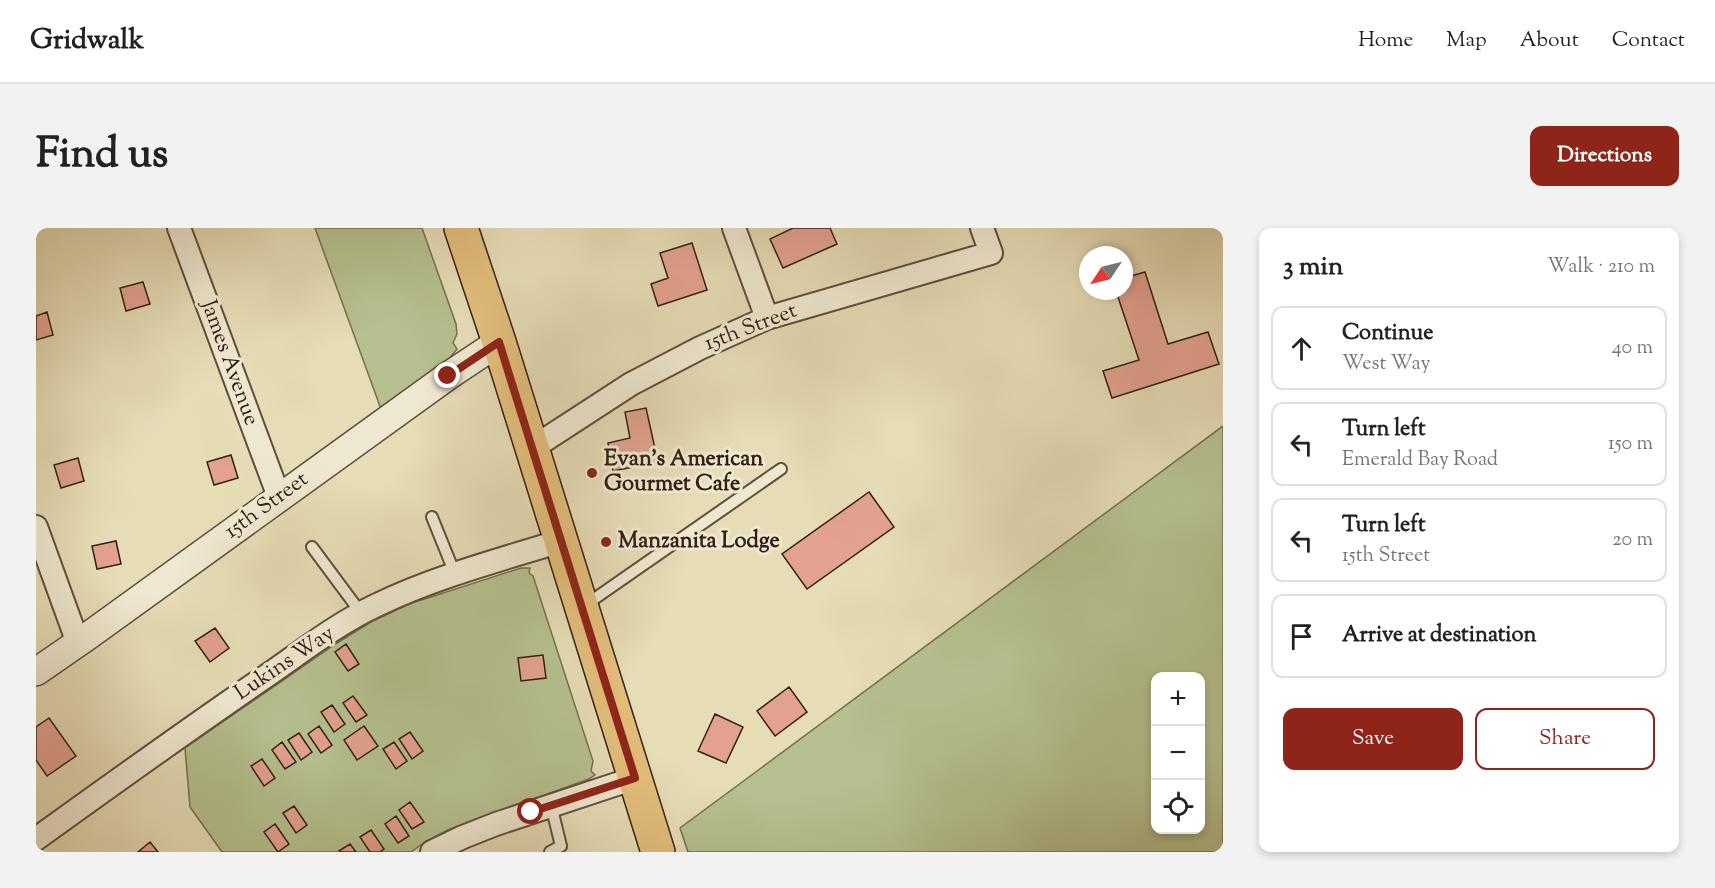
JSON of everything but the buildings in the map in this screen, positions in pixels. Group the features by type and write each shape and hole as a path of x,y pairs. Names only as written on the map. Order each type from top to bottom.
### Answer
{"main road":[{"path":"461,228 499,342 658,852"}],"street":[{"name":"James Avenue","path":"179,228 279,497"},
{"path":"734,228 767,318"},
{"name":"15th Street","path":"531,449 631,384 700,348 767,318 991,253 982,228"},
{"name":"15th Street","path":"36,672 438,383 499,342"},
{"path":"36,527 78,643"},
{"name":"Lukins Way","path":"36,839 173,740 361,613 406,592 455,574 561,541"},
{"path":"432,852 463,837 635,778"}],"lane":[{"path":"582,607 781,469"},
{"path":"432,517 455,574"},
{"path":"312,547 361,613"},
{"path":"550,852 561,846 551,805"}],"green space":[{"path":"315,228 422,228 456,324 457,334 453,343 457,349 449,359 381,409"},
{"path":"1223,426 1223,852 688,852 680,828"},
{"path":"521,568 530,568 529,573 533,576 593,761 591,771 595,775 448,830 411,852 222,852 190,807 185,748 371,622 409,604"}],"place":[{"name":"Evan's American Gourmet Cafe","path":"592,473"},
{"name":"Manzanita Lodge","path":"606,542"}],"route":[{"path":"448,376 499,342 635,778 531,812"}]}
